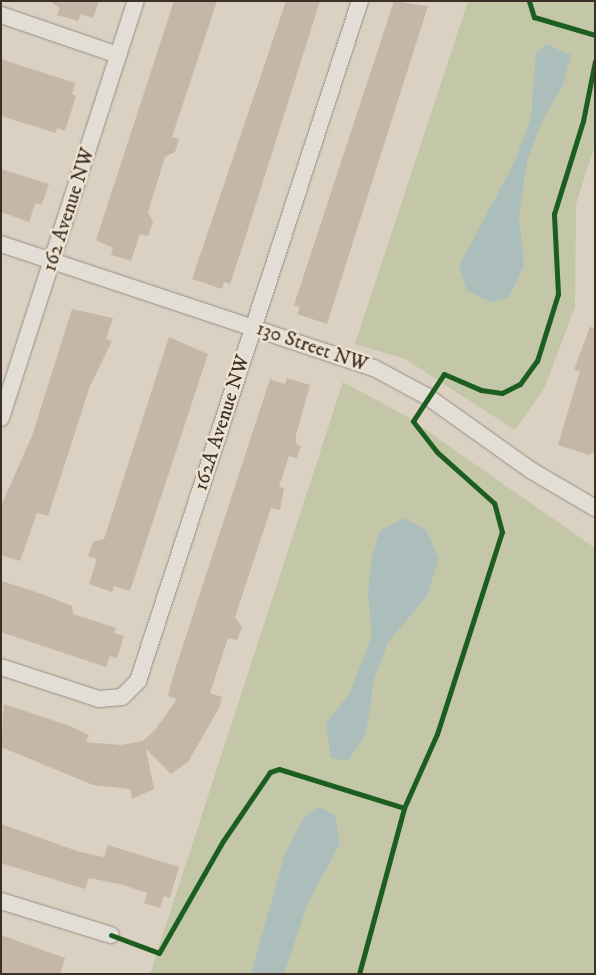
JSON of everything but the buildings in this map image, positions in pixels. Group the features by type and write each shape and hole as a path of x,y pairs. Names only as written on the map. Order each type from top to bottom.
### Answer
{"street":[{"name":"162 Avenue NW","path":"1,418 136,1"},
{"name":"162A Avenue NW","path":"1,667 100,699 122,697 138,681 360,1"},
{"path":"1,15 118,55"},
{"name":"130 Street NW","path":"1,244 253,327 401,380 532,471 595,508"},
{"path":"1,901 111,935"}],"green space":[{"path":"468,1 595,1 595,145 576,204 575,307 544,389 515,430 405,359 355,344"},
{"path":"343,382 406,416 595,548 595,974 150,974"}],"shaded area":[{"path":"546,44 571,55 563,85 542,121 527,161 519,216 524,265 509,297 491,302 467,291 459,266 515,161 531,117 536,53"},
{"path":"404,518 426,530 439,558 427,596 388,642 374,680 366,734 348,761 331,758 326,723 350,693 372,635 368,593 372,556 380,531"},
{"path":"319,807 335,815 340,843 307,905 284,974 251,974 285,853 304,817"}],"cycle path":[{"path":"529,1 534,17 595,35"},
{"path":"359,974 404,808 437,734 502,532 494,503 437,452 413,421 444,374 481,390 502,393 520,384 537,361 558,294 554,214 583,121 595,61"},
{"path":"111,935 159,953 223,841 270,772 279,769 404,808"}]}
